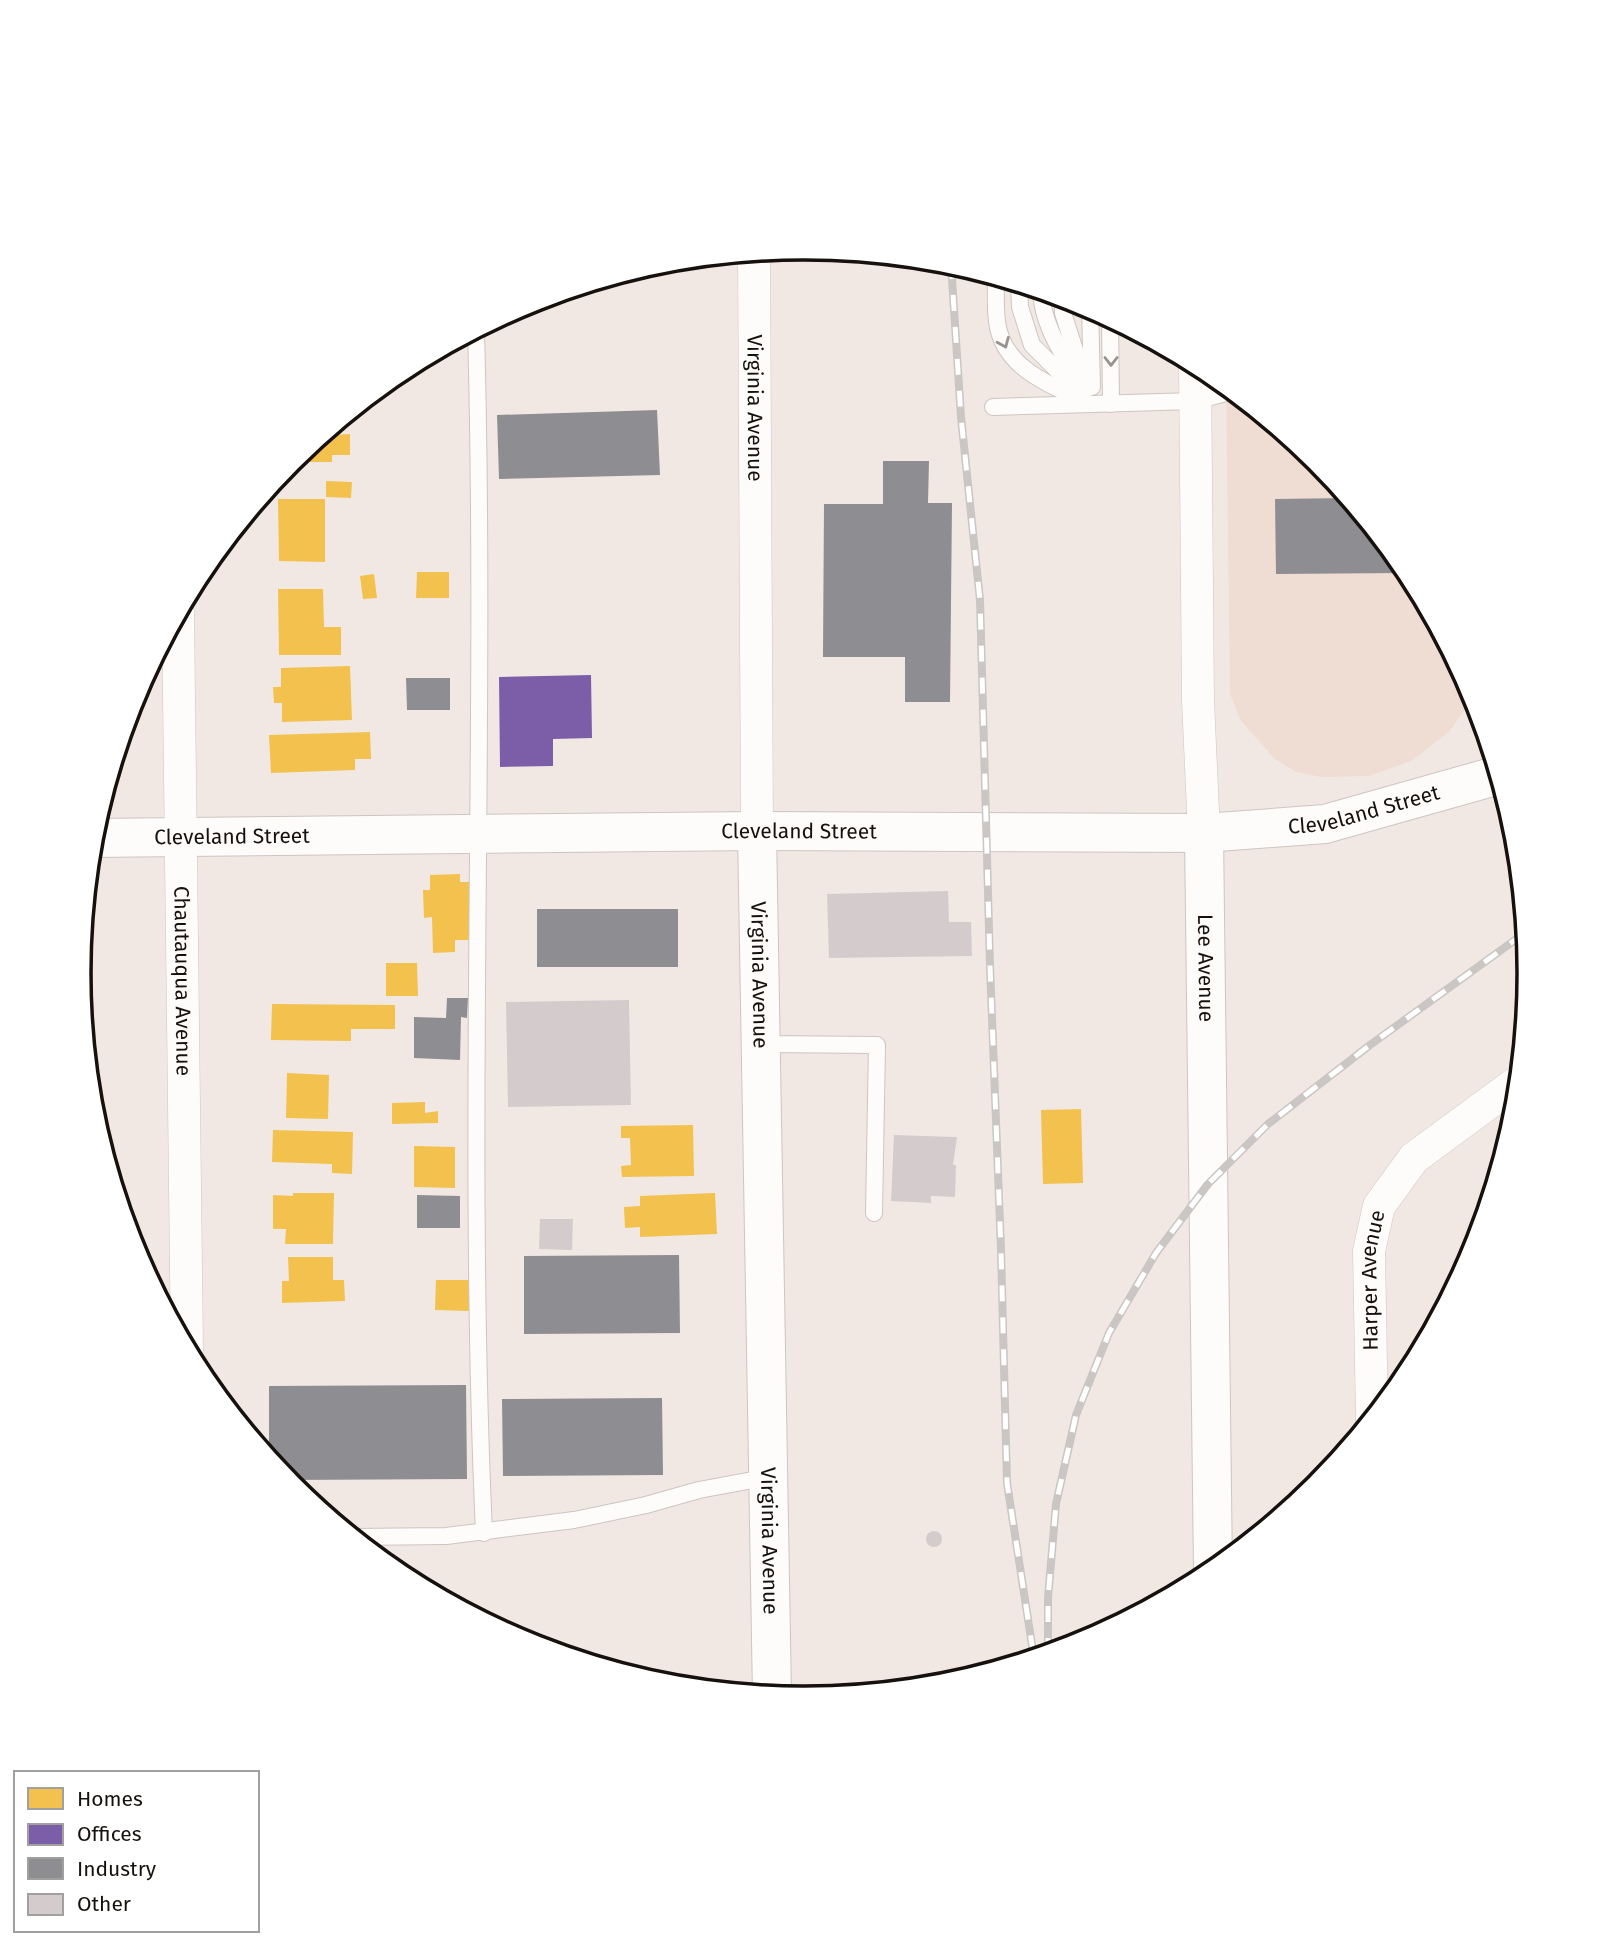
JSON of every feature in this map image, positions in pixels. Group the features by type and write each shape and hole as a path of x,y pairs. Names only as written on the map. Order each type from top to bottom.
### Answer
{"street":[{"name":"Virginia Avenue","path":"754,261 757,831 772,1685"},
{"name":"Lee Avenue","path":"1195,376 1213,1558"},
{"name":"Chautauqua Avenue","path":"178,632 187,1329"},
{"name":"Cleveland Street","path":"104,838 757,831 1203,833 1325,824 1491,777"},
{"name":"Harper Avenue","path":"1372,1406 1369,1251 1378,1206 1414,1158 1508,1089"}],"lane":[{"path":"996,286 997,322 1005,349 1021,366 1044,381 1092,404"},
{"path":"1019,293 1020,307 1032,345 1092,404"},
{"path":"1041,300 1042,310 1056,344 1092,404"},
{"path":"1063,308 1092,404"},
{"path":"1090,320 1092,404"},
{"path":"1110,329 1111,404"},
{"path":"476,340 479,1405 484,1533"},
{"path":"993,407 1195,401 1221,394"},
{"path":"761,1044 877,1045 874,1213"},
{"path":"367,1537 484,1533 574,1520 646,1505 699,1490 769,1477"}],"shaded area":[{"path":"1226,398 1309,468 1371,539 1422,616 1467,707 1449,732 1411,761 1369,776 1321,777 1296,772 1275,759 1241,721 1230,694"}],"building: Homes":[{"path":"350,434 350,455 332,455 332,462 307,462 337,435"},
{"path":"326,481 352,482 351,498 326,497"},
{"path":"278,499 325,499 325,562 279,561"},
{"path":"417,572 449,572 449,598 416,598"},
{"path":"374,574 377,598 363,599 360,576"},
{"path":"278,589 323,589 324,627 341,627 341,655 279,655"},
{"path":"350,666 352,720 282,722 282,703 274,703 273,687 281,687 281,668"},
{"path":"370,732 371,759 355,759 355,770 271,773 269,735"},
{"path":"460,874 460,882 469,882 471,940 455,940 455,952 433,953 432,917 424,918 423,890 430,890 430,875"},
{"path":"92,947 93,980 91,973"},
{"path":"386,963 417,963 418,996 386,996"},
{"path":"272,1004 395,1005 395,1029 351,1029 351,1041 271,1040"},
{"path":"287,1073 329,1075 328,1119 286,1118"},
{"path":"425,1102 425,1113 438,1111 438,1123 392,1124 392,1103"},
{"path":"1081,1109 1083,1183 1043,1184 1041,1110"},
{"path":"693,1125 694,1176 622,1177 621,1166 631,1165 630,1138 621,1138 621,1126"},
{"path":"273,1130 353,1132 352,1174 332,1173 332,1164 272,1162"},
{"path":"414,1146 455,1147 455,1188 414,1187"},
{"path":"293,1193 334,1193 333,1244 285,1244 286,1229 273,1229 273,1195 293,1196"},
{"path":"715,1193 717,1234 640,1237 640,1227 625,1228 624,1207 640,1206 640,1196"},
{"path":"288,1257 333,1257 333,1280 344,1280 345,1301 282,1303 282,1281 289,1281"},
{"path":"436,1280 470,1280 469,1311 435,1310"}],"building: Offices":[{"path":"591,675 592,738 553,739 553,766 500,767 499,677"}],"building: Industry":[{"path":"657,410 660,475 499,479 497,415"},
{"path":"883,461 929,461 928,503 952,503 950,702 905,702 905,657 823,657 824,504 883,504"},
{"path":"1337,498 1395,573 1276,574 1275,499"},
{"path":"406,678 450,678 450,710 407,710"},
{"path":"537,909 678,909 678,967 537,967"},
{"path":"447,998 468,998 467,1018 461,1017 460,1060 414,1058 414,1017 446,1018"},
{"path":"417,1195 460,1196 460,1228 417,1228"},
{"path":"679,1255 680,1333 524,1334 524,1256"},
{"path":"466,1385 467,1479 302,1480 269,1444 269,1386"},
{"path":"662,1398 663,1475 503,1476 502,1399"}],"building: Other":[{"path":"948,891 949,922 971,922 972,956 829,958 827,894"},
{"path":"629,1000 631,1105 508,1107 506,1002"},
{"path":"894,1135 957,1137 953,1165 956,1165 955,1197 931,1196 931,1203 891,1201"},
{"path":"540,1219 573,1219 572,1250 539,1249"},
{"path":"934,1531 942,1539 934,1547 926,1539"}],"railway":[{"path":"952,275 961,417 980,600 1007,1483 1033,1649"},
{"path":"1048,1644 1048,1598 1056,1504 1076,1415 1109,1333 1156,1253 1208,1184 1268,1124 1370,1045 1517,939"}]}
